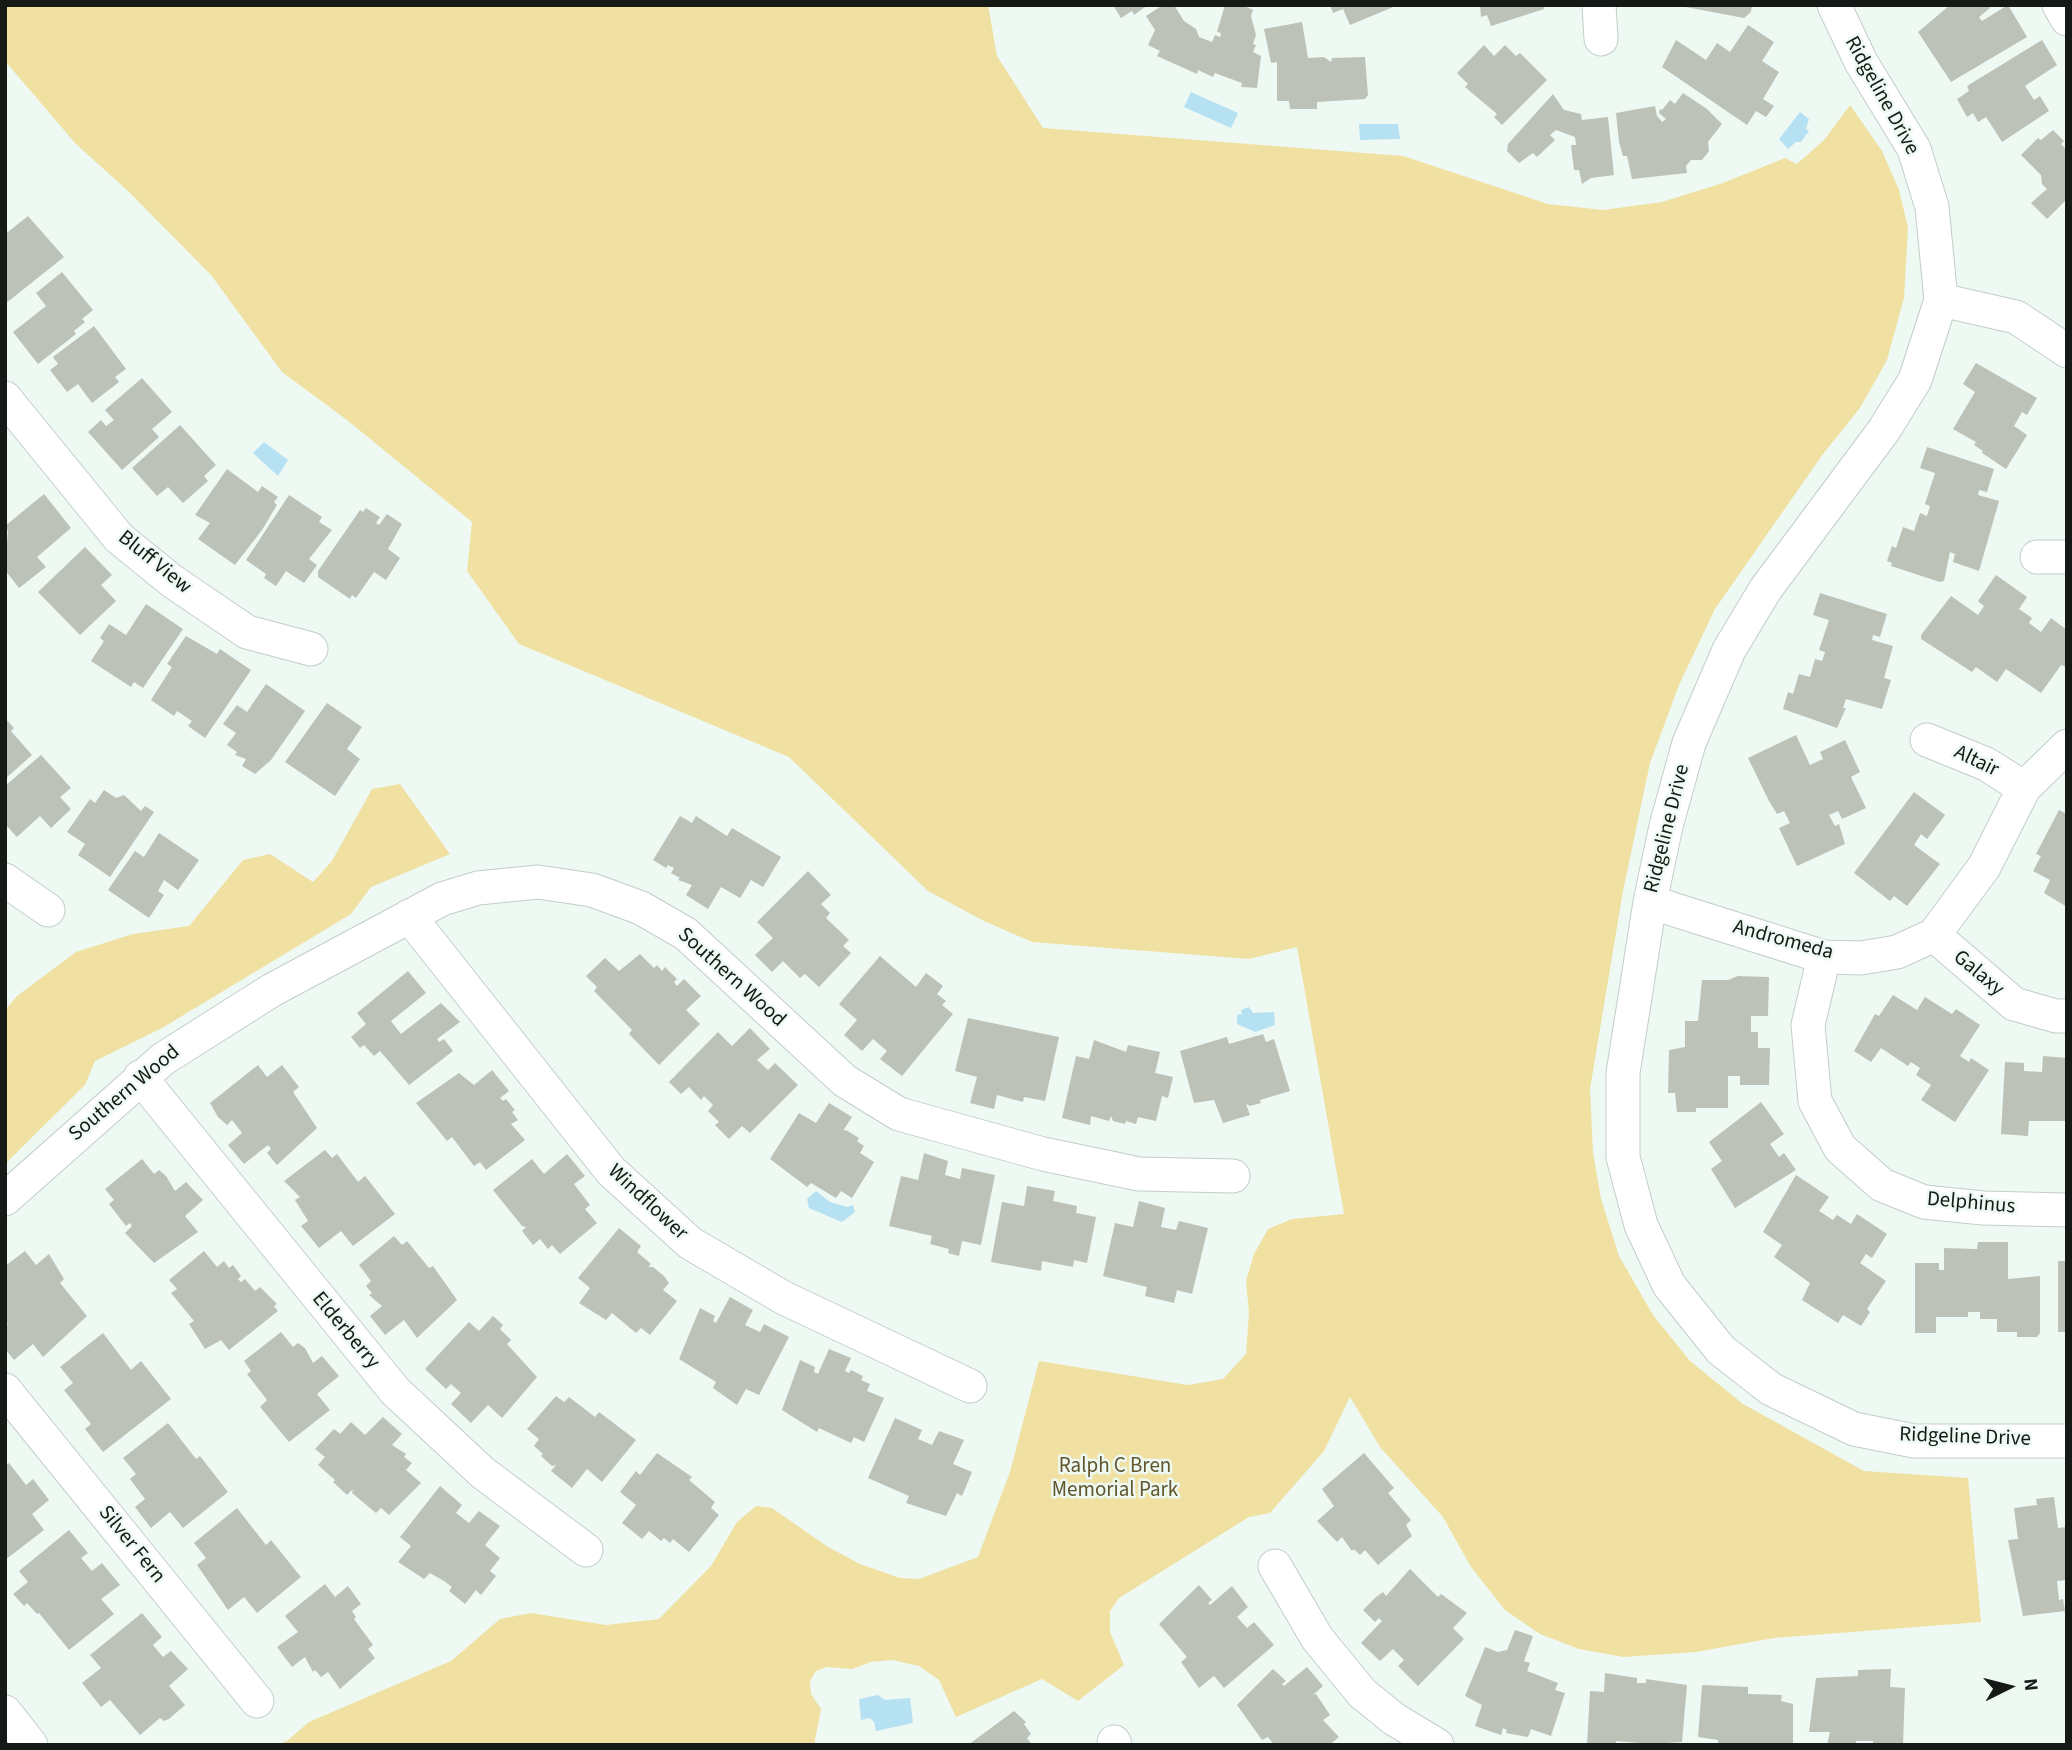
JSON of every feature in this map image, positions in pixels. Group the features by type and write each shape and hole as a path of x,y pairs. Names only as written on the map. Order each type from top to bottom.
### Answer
{"street":[{"path":"1599,5 1601,39"},
{"name":"Ridgeline Drive","path":"1834,5 1861,62 1914,149 1932,206 1941,300 1915,380 1884,430 1765,590 1729,650 1689,743 1666,826 1650,902 1623,1073 1623,1157 1641,1225 1669,1286 1721,1350 1761,1381 1854,1429 1914,1441 2067,1441"},
{"path":"2059,5 2067,19"},
{"path":"1941,300 2016,317 2067,351"},
{"name":"Bluff View","path":"5,398 119,538 173,581 247,632 311,649"},
{"name":"Altair","path":"1927,740 1986,764 2024,788"},
{"name":"Andromeda","path":"1650,902 1824,957 1861,958 1896,952 1934,935 1984,867 2024,788 2067,746"},
{"path":"5,880 48,910"},
{"name":"Southern Wood","path":"5,1199 140,1077 163,1059 272,990 442,899 508,884 538,882 592,890 641,908 686,934 845,1081 899,1114 1043,1154 1139,1174 1233,1176"},
{"name":"Windflower","path":"409,916 611,1171 690,1243 784,1298 971,1386"},
{"name":"Galaxy","path":"1934,935 2014,1004 2056,1016 2067,1016"},
{"name":"Delphinus","path":"1824,957 1808,1025 1809,1038 1815,1101 1840,1148 1882,1185 1924,1202 1983,1208 2067,1210"},
{"name":"Elderberry","path":"140,1077 395,1391 484,1473 586,1550"},
{"name":"Silver Fern","path":"5,1390 257,1701"},
{"path":"1275,1566 1317,1638 1363,1693 1394,1719 1437,1745"},
{"path":"5,1712 31,1745"}],"green space":[{"name":"Ralph C Bren Memorial Park","path":"5,5 988,5 997,56 1043,128 1403,156 1548,204 1603,210 1662,202 1723,183 1785,158 1797,164 1825,139 1850,105 1882,151 1899,190 1908,228 1904,298 1887,360 1860,408 1823,454 1715,609 1679,685 1650,763 1623,891 1590,1089 1593,1152 1601,1199 1619,1256 1653,1315 1690,1361 1743,1404 1864,1471 1968,1478 1981,1622 1774,1638 1696,1652 1623,1657 1579,1649 1540,1634 1505,1610 1471,1567 1443,1517 1380,1447 1350,1397 1324,1451 1270,1513 1249,1517 1119,1598 1110,1611 1110,1632 1124,1665 1078,1701 1042,1679 956,1717 939,1680 919,1666 892,1660 871,1662 852,1669 827,1667 816,1671 810,1681 811,1694 821,1709 814,1745 276,1745 287,1741 309,1722 451,1661 500,1619 531,1613 606,1625 659,1619 711,1566 737,1522 756,1506 772,1508 828,1547 860,1564 900,1578 919,1579 978,1557 1010,1472 1039,1361 1188,1385 1223,1379 1246,1354 1249,1313 1246,1281 1254,1254 1268,1229 1292,1219 1344,1214 1297,947 1249,959 1032,942 984,921 928,891 789,757 519,644 467,571 472,522 347,420 282,372 211,275 128,191 76,144 5,61"},
{"path":"400,784 450,854 371,887 351,914 162,1028 95,1061 85,1085 5,1164 5,1010 17,996 76,952 133,934 189,926 243,860 270,854 313,882 332,861 372,789"}],"water":[{"path":"1191,92 1238,113 1231,128 1184,107"},
{"path":"1800,112 1809,119 1806,129 1809,131 1801,142 1796,142 1788,149 1779,139"},
{"path":"1359,124 1398,124 1400,139 1360,140"},
{"path":"264,442 288,460 278,476 253,453"},
{"path":"1249,1007 1253,1013 1274,1012 1275,1025 1255,1032 1237,1024 1237,1015"},
{"path":"816,1191 830,1202 847,1207 853,1205 855,1212 842,1222 809,1208 807,1199"},
{"path":"878,1695 885,1700 910,1698 913,1723 876,1731 870,1718 861,1720 859,1699"}],"building":[{"path":"1113,5 1148,5 1134,15 1132,11 1121,18"},
{"path":"1163,5 1174,5 1184,21 1196,29 1199,37 1212,42 1215,35 1220,37 1221,33 1217,32 1225,5 1242,5 1253,10 1251,16 1256,35 1253,44 1256,45 1253,52 1261,56 1257,88 1241,87 1242,83 1215,73 1213,77 1198,70 1197,74 1157,56 1160,51 1148,45 1155,30 1146,16"},
{"path":"1330,5 1398,5 1350,25 1343,9 1333,13"},
{"path":"1480,5 1543,5 1544,9 1491,26 1487,15 1481,17"},
{"path":"1675,5 1752,5 1751,12 1744,18"},
{"path":"1950,5 1988,5 1990,8 1979,17 1982,21 2008,5 2027,37 1951,82 1918,32"},
{"path":"1302,22 1308,58 1324,57 1331,62 1332,58 1365,57 1368,95 1365,99 1317,102 1317,109 1290,109 1289,101 1277,101 1277,62 1271,63 1264,29"},
{"path":"1748,25 1774,42 1762,61 1779,72 1763,99 1774,106 1766,117 1756,111 1747,125 1662,67 1676,40 1706,60 1717,43 1730,52"},
{"path":"2042,40 2057,65 2025,86 2034,100 2040,96 2049,111 2002,142 1986,117 1978,122 1973,113 1967,117 1957,99 1969,91 1967,86"},
{"path":"1484,45 1494,56 1505,45 1516,56 1520,53 1547,80 1502,125 1494,117 1497,114 1465,87 1468,84 1457,73"},
{"path":"1683,93 1707,109 1722,124 1708,142 1709,151 1702,160 1691,160 1686,166 1687,173 1632,179 1627,156 1623,156 1619,142 1616,113 1655,106 1657,116 1662,122 1666,119 1659,113 1660,109 1670,100 1675,104"},
{"path":"1553,94 1564,110 1581,114 1582,120 1608,117 1614,175 1591,178 1582,184 1579,170 1574,170 1571,145 1576,145 1575,137 1556,130 1550,135 1555,140 1537,157 1533,153 1519,163 1507,151 1508,144"},
{"path":"2053,130 2064,141 2061,144 2067,150 2067,199 2047,219 2031,203 2047,189 2042,184 2041,175 2021,155 2038,138 2041,140"},
{"path":"28,216 64,257 5,304 5,229 8,232"},
{"path":"62,272 93,310 82,319 85,322 74,331 76,334 38,364 13,332 46,306 36,293"},
{"path":"94,326 126,369 115,377 119,382 92,403 78,384 67,392 50,370 58,364 53,357"},
{"path":"1976,363 2037,398 2027,415 2022,412 2014,426 2027,435 2006,469 1982,453 1983,451 1974,445 1976,442 1953,429 1975,392 1963,384"},
{"path":"142,378 172,412 152,429 159,437 122,470 88,432 101,420 106,426 114,420 105,410"},
{"path":"180,425 216,465 204,476 208,481 183,503 168,487 157,496 132,468"},
{"path":"1927,447 1994,469 1987,492 1979,490 1978,495 1999,501 1979,571 1953,562 1955,554 1950,552 1944,581 1940,582 1891,566 1892,563 1887,561 1892,546 1896,548 1903,527 1914,531 1920,513 1927,516 1930,506 1925,504 1935,473 1920,468"},
{"path":"227,469 258,492 262,486 278,497 274,502 277,505 262,530 235,565 198,539 210,523 195,515"},
{"path":"44,494 71,528 37,557 46,567 19,588 5,570 8,531 5,526"},
{"path":"289,495 322,517 319,522 332,530 309,559 317,565 304,583 286,571 276,586 264,578 266,574 246,560"},
{"path":"366,508 380,517 376,523 379,525 387,514 402,524 388,549 400,558 386,580 374,572 356,598 352,595 350,599 318,577 318,571 360,510 363,512"},
{"path":"85,547 112,575 101,585 116,601 80,635 38,592"},
{"path":"1996,575 2027,597 2019,609 2032,618 2029,623 2041,632 2051,618 2067,630 2067,667 2061,665 2041,693 2006,669 1997,682 1976,667 1972,672 1921,639 1921,635 1951,596 1978,615 1984,606 1978,601"},
{"path":"1820,593 1887,614 1880,637 1873,635 1872,640 1893,646 1884,678 1891,680 1882,709 1846,699 1843,708 1846,708 1837,728 1783,709 1788,692 1793,694 1799,674 1810,677 1815,659 1822,661 1825,652 1819,650 1829,620 1813,615"},
{"path":"146,604 183,629 143,688 134,682 131,687 91,661 104,641 100,638 109,624 126,635"},
{"path":"186,636 217,654 220,649 251,670 205,738 188,726 192,721 177,711 174,716 151,700 172,667 167,664"},
{"path":"266,684 305,711 271,760 255,774 242,766 246,759 235,755 237,752 227,745 236,733 223,724 237,705 247,712"},
{"path":"327,703 362,727 347,749 360,759 335,796 285,762"},
{"path":"5,718 14,728 11,731 32,755 5,779"},
{"path":"1796,735 1810,765 1823,759 1820,752 1845,740 1860,772 1851,777 1866,808 1842,819 1838,811 1829,815 1835,826 1839,824 1845,844 1797,866 1779,828 1790,823 1784,811 1777,814 1748,758"},
{"path":"41,755 71,788 60,797 71,809 51,828 40,816 17,837 5,824 5,786"},
{"path":"104,790 116,798 124,795 141,811 145,806 154,812 110,877 78,855 85,844 67,832 90,799 95,803"},
{"path":"1914,792 1945,815 1927,839 1921,834 1914,845 1940,864 1907,906 1894,896 1890,901 1854,873"},
{"path":"2059,810 2067,814 2067,907 2044,893 2050,880 2033,871 2041,856 2036,854"},
{"path":"680,816 692,823 696,816 727,836 732,828 781,857 763,887 751,880 740,898 721,887 708,909 686,895 692,885 678,880 680,878 671,873 674,868 668,865 666,868 653,860"},
{"path":"159,833 199,860 178,890 164,880 158,891 164,895 149,918 108,890 135,851 144,857"},
{"path":"808,871 831,895 821,904 830,913 826,918 849,940 843,946 851,953 819,987 805,974 800,978 783,961 772,972 755,955 773,938 757,922"},
{"path":"640,954 654,968 657,965 662,971 665,967 677,979 674,982 677,986 684,979 701,996 686,1010 700,1024 659,1065 629,1034 632,1030 594,991 597,987 586,976 605,958 619,971"},
{"path":"880,956 916,987 926,973 943,986 937,994 946,1001 942,1005 953,1014 902,1076 880,1059 887,1051 873,1039 862,1051 844,1035 857,1020 839,1004"},
{"path":"408,971 426,993 391,1021 401,1034 441,1003 460,1022 437,1039 439,1042 444,1039 453,1051 409,1085 380,1051 374,1056 364,1045 360,1048 351,1037 366,1024 357,1013"},
{"path":"1738,976 1769,977 1768,1016 1751,1016 1751,1032 1758,1032 1758,1048 1770,1048 1769,1085 1740,1085 1740,1076 1728,1076 1728,1108 1696,1108 1696,1112 1677,1112 1675,1093 1668,1093 1669,1050 1685,1047 1685,1021 1698,1021 1702,980 1728,980"},
{"path":"1893,995 1917,1010 1925,997 1952,1014 1956,1009 1980,1025 1960,1056 1969,1062 1971,1058 1989,1070 1955,1122 1921,1100 1931,1085 1916,1075 1920,1068 1911,1062 1908,1066 1881,1048 1871,1062 1854,1051 1875,1014 1879,1016"},
{"path":"968,1018 1059,1037 1045,1101 1024,1097 1023,1102 997,1095 994,1109 970,1103 977,1077 955,1071"},
{"path":"750,1028 770,1049 757,1060 768,1070 775,1063 798,1085 750,1133 742,1126 729,1139 715,1125 719,1122 708,1111 713,1105 704,1096 701,1100 689,1087 681,1094 669,1082 718,1032 732,1046"},
{"path":"1263,1034 1266,1042 1274,1039 1290,1091 1260,1100 1261,1103 1250,1106 1246,1104 1250,1115 1223,1123 1214,1100 1194,1103 1180,1051 1227,1037 1229,1044"},
{"path":"1094,1040 1126,1052 1128,1045 1160,1052 1155,1073 1173,1077 1168,1098 1162,1096 1156,1121 1138,1117 1136,1124 1126,1121 1125,1124 1113,1121 1111,1116 1109,1121 1091,1116 1090,1125 1062,1118 1076,1056 1089,1059"},
{"path":"2043,1056 2067,1058 2067,1121 2029,1121 2028,1136 2001,1134 2005,1062 2024,1063 2024,1071 2042,1072"},
{"path":"258,1065 267,1077 282,1065 299,1087 293,1092 317,1128 277,1165 267,1153 271,1149 268,1145 244,1164 228,1145 242,1133 232,1120 227,1125 218,1117 210,1103"},
{"path":"492,1070 509,1091 500,1098 503,1101 506,1099 515,1110 512,1112 518,1120 511,1124 525,1140 486,1170 480,1162 474,1166 452,1137 447,1141 416,1103 459,1073 474,1085"},
{"path":"1761,1102 1784,1134 1770,1144 1779,1157 1784,1153 1796,1170 1735,1208 1711,1169 1722,1161 1709,1142"},
{"path":"829,1103 852,1117 843,1131 846,1130 859,1138 857,1141 864,1146 860,1153 874,1162 852,1198 841,1191 836,1198 811,1183 807,1187 770,1159 799,1113 816,1123"},
{"path":"325,1150 332,1158 337,1154 358,1182 365,1176 395,1214 353,1246 341,1231 319,1248 301,1226 308,1221 295,1200 300,1197 284,1181"},
{"path":"924,1153 948,1161 945,1175 960,1179 962,1168 995,1175 981,1245 962,1241 959,1256 948,1253 949,1249 930,1244 932,1236 889,1226 901,1176 918,1180"},
{"path":"567,1154 585,1176 574,1184 590,1205 585,1209 597,1223 560,1254 552,1245 548,1249 540,1239 533,1245 522,1231 526,1227 522,1226 493,1190 532,1159 544,1174"},
{"path":"142,1159 154,1174 159,1170 166,1176 175,1191 186,1182 203,1200 185,1216 198,1232 154,1263 125,1233 132,1226 130,1223 126,1226 109,1204 114,1200 105,1189"},
{"path":"1796,1175 1829,1197 1819,1211 1833,1220 1837,1215 1851,1224 1857,1214 1887,1234 1872,1258 1866,1254 1860,1263 1886,1281 1867,1309 1870,1312 1861,1326 1843,1315 1838,1323 1802,1300 1810,1283 1774,1257 1782,1245 1763,1232"},
{"path":"1027,1186 1055,1191 1053,1201 1077,1206 1076,1213 1096,1217 1087,1263 1074,1260 1073,1267 1042,1261 1041,1271 991,1262 1002,1202 1024,1206"},
{"path":"1139,1201 1165,1208 1161,1227 1176,1230 1179,1221 1208,1228 1192,1294 1177,1290 1174,1303 1145,1296 1147,1287 1103,1276 1115,1223 1133,1227"},
{"path":"619,1228 641,1246 637,1252 651,1264 648,1267 653,1267 664,1276 669,1283 663,1290 677,1301 650,1335 641,1328 636,1333 612,1313 606,1320 579,1303 590,1288 578,1278"},
{"path":"394,1236 402,1245 407,1241 429,1268 433,1266 457,1300 417,1338 404,1320 385,1335 370,1316 382,1306 369,1295 372,1293 366,1286 371,1281 359,1265"},
{"path":"1978,1242 2008,1242 2008,1279 2040,1276 2040,1333 2037,1337 2017,1337 2017,1332 1997,1332 1997,1319 1980,1319 1980,1312 1968,1312 1968,1317 1936,1317 1936,1333 1915,1333 1915,1263 1939,1263 1939,1270 1944,1270 1944,1248 1977,1249"},
{"path":"25,1251 36,1265 49,1254 64,1279 60,1283 87,1316 43,1357 33,1344 14,1360 5,1349 5,1327 8,1324 5,1321 5,1266"},
{"path":"204,1251 217,1267 224,1261 229,1268 233,1265 241,1276 238,1279 241,1282 245,1279 255,1291 260,1287 277,1304 274,1306 278,1311 229,1350 221,1340 205,1349 189,1324 194,1321 171,1293 177,1289 169,1280"},
{"path":"2058,1261 2067,1261 2067,1332 2058,1332"},
{"path":"730,1297 753,1310 745,1325 760,1332 764,1324 789,1337 759,1395 746,1389 737,1405 713,1388 716,1382 679,1359 700,1308 715,1316 713,1321 716,1323"},
{"path":"493,1316 503,1325 500,1329 511,1340 507,1344 537,1377 502,1418 488,1405 471,1423 451,1404 461,1393 451,1384 446,1389 425,1369 469,1322 479,1331"},
{"path":"281,1332 293,1347 298,1343 305,1348 313,1363 322,1356 339,1376 317,1394 330,1410 289,1442 260,1407 267,1400 247,1374 251,1371 244,1361"},
{"path":"103,1333 131,1370 141,1361 171,1399 103,1452 85,1429 91,1424 64,1390 73,1383 60,1367"},
{"path":"829,1349 851,1358 845,1371 849,1373 851,1370 863,1376 861,1380 870,1384 867,1391 884,1398 864,1442 854,1437 851,1443 819,1428 817,1432 782,1410 800,1360 815,1367 814,1372 818,1374"},
{"path":"556,1396 564,1402 569,1397 595,1417 599,1412 636,1440 602,1482 587,1469 572,1488 551,1471 556,1465 552,1466 534,1446 539,1439 527,1429"},
{"path":"383,1417 402,1434 392,1445 406,1454 404,1457 412,1463 406,1470 421,1483 389,1515 381,1508 376,1513 352,1493 353,1489 347,1495 318,1465 325,1457 315,1449 334,1429 340,1434 351,1422 365,1435"},
{"path":"895,1418 922,1430 918,1439 932,1445 939,1431 964,1440 953,1464 972,1472 962,1496 957,1493 946,1516 906,1503 909,1496 868,1478"},
{"path":"168,1423 196,1459 200,1456 228,1492 183,1528 170,1512 151,1528 135,1507 145,1499 130,1479 136,1474 123,1458"},
{"path":"657,1453 692,1477 689,1480 715,1502 711,1508 719,1515 689,1552 673,1539 670,1543 664,1538 661,1541 649,1531 642,1539 622,1523 636,1505 620,1492 636,1471 640,1475"},
{"path":"1364,1453 1394,1488 1388,1493 1411,1520 1406,1525 1412,1536 1378,1565 1365,1550 1360,1555 1354,1549 1352,1551 1342,1537 1337,1542 1317,1521 1334,1506 1322,1489"},
{"path":"9,1463 26,1485 33,1479 49,1500 32,1514 44,1530 5,1560 5,1466"},
{"path":"440,1486 462,1505 456,1513 469,1523 479,1511 500,1526 485,1545 500,1558 490,1571 496,1576 481,1595 476,1590 465,1604 449,1591 452,1587 444,1581 430,1573 424,1579 398,1562 411,1546 400,1537"},
{"path":"2054,1497 2058,1528 2067,1527 2067,1580 2057,1581 2059,1600 2063,1599 2065,1611 2023,1616 2008,1540 2018,1539 2014,1508 2037,1505 2036,1499"},
{"path":"237,1508 266,1545 271,1540 301,1577 257,1613 244,1597 228,1610 197,1565 206,1558 194,1543"},
{"path":"69,1530 88,1553 81,1558 92,1571 102,1563 120,1585 101,1599 114,1614 69,1650 39,1613 27,1603 24,1606 13,1594 28,1582 19,1571"},
{"path":"1410,1569 1438,1597 1441,1594 1467,1613 1453,1628 1464,1639 1418,1686 1398,1666 1404,1660 1393,1649 1380,1661 1361,1643 1382,1621 1379,1618 1375,1622 1363,1610 1383,1592 1386,1596"},
{"path":"325,1584 335,1597 348,1586 361,1604 352,1611 356,1617 354,1619 373,1645 368,1649 375,1658 340,1689 328,1672 321,1677 315,1670 313,1672 305,1657 292,1667 277,1647 298,1632 285,1616"},
{"path":"1199,1585 1212,1600 1208,1603 1210,1605 1232,1586 1248,1607 1237,1617 1247,1628 1254,1622 1274,1645 1224,1688 1214,1676 1199,1688 1181,1662 1187,1657 1159,1624"},
{"path":"142,1613 162,1637 153,1645 163,1657 171,1651 188,1669 169,1686 185,1705 169,1719 164,1721 160,1718 140,1735 110,1700 101,1707 82,1683 101,1668 90,1655"},
{"path":"1515,1630 1533,1636 1524,1661 1530,1663 1527,1671 1558,1683 1555,1690 1565,1693 1551,1736 1531,1729 1528,1737 1506,1733 1507,1730 1503,1728 1501,1735 1475,1726 1482,1705 1465,1696 1485,1647 1498,1652 1507,1650"},
{"path":"1307,1667 1323,1686 1313,1695 1316,1694 1330,1715 1323,1720 1339,1737 1329,1745 1274,1745 1268,1737 1262,1740 1237,1705 1273,1669 1286,1681 1282,1684 1284,1686"},
{"path":"1891,1669 1890,1687 1905,1688 1903,1745 1873,1745 1873,1741 1856,1741 1856,1745 1827,1745 1830,1732 1809,1732 1816,1678 1858,1676 1858,1670"},
{"path":"1605,1673 1637,1678 1637,1683 1646,1683 1646,1679 1687,1685 1682,1742 1651,1744 1616,1741 1616,1745 1587,1745 1590,1691 1604,1692"},
{"path":"1702,1685 1748,1687 1748,1694 1782,1695 1781,1701 1793,1704 1793,1745 1718,1745 1718,1740 1698,1737"},
{"path":"1014,1711 1026,1722 1024,1724 1031,1734 1027,1738 1032,1745 968,1745"}]}
